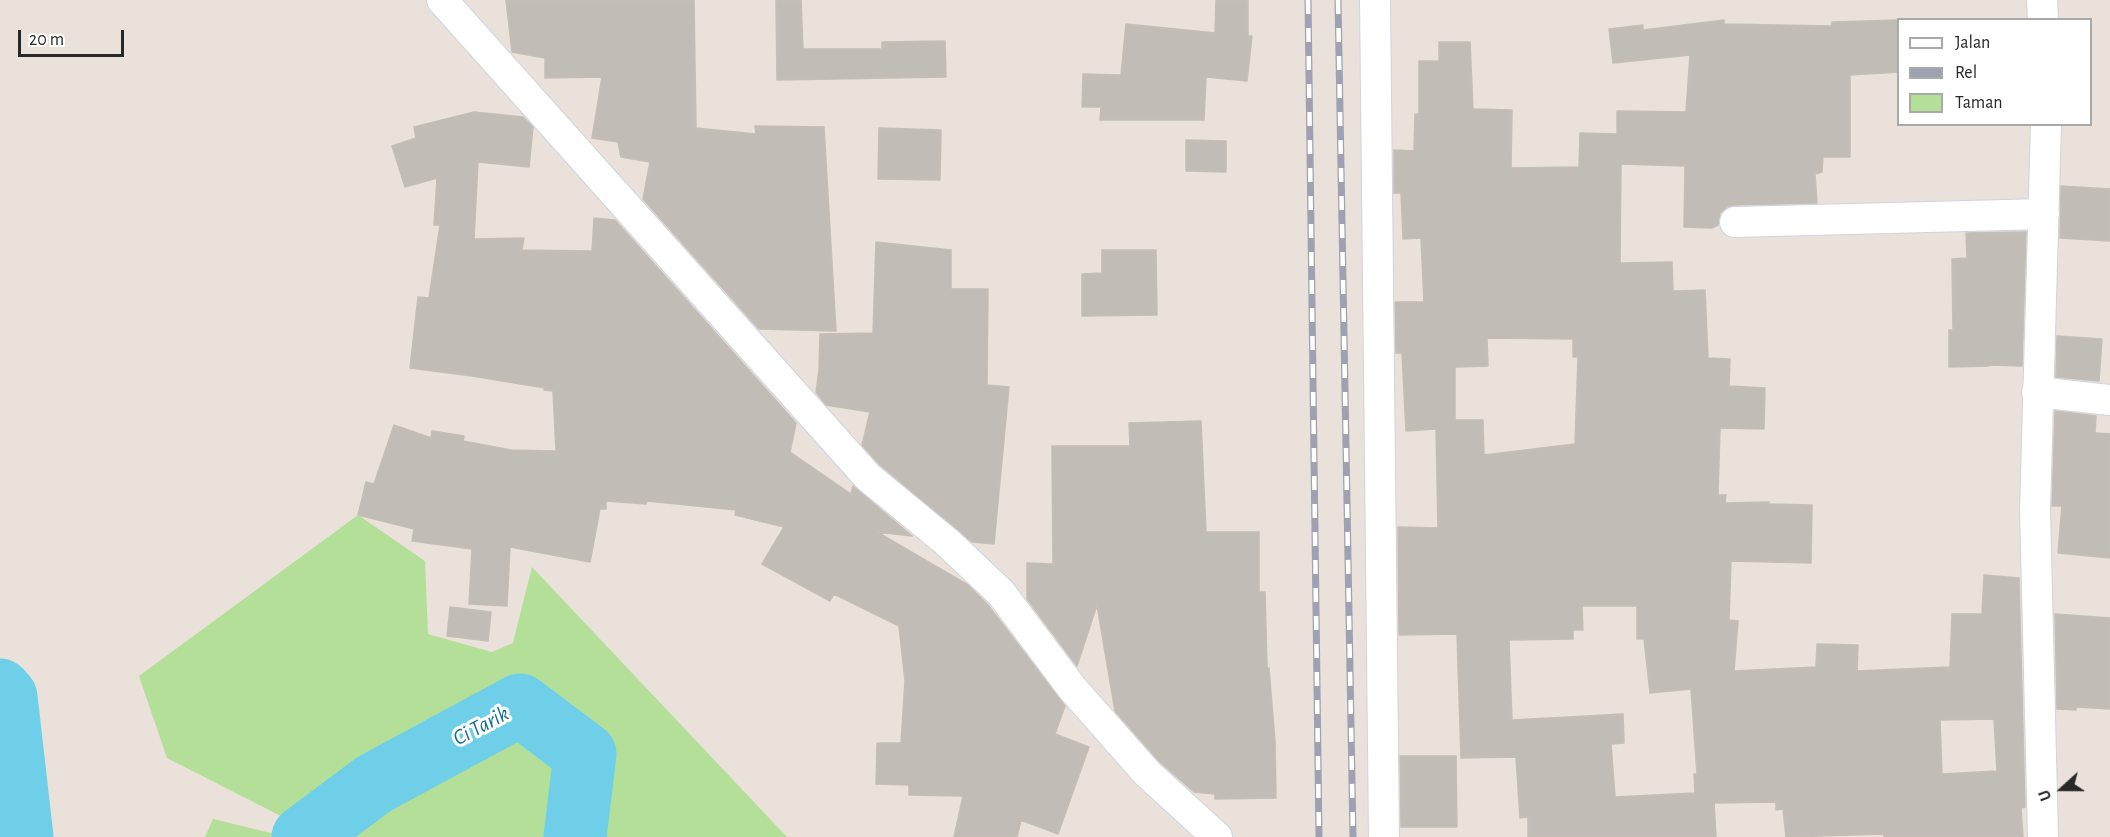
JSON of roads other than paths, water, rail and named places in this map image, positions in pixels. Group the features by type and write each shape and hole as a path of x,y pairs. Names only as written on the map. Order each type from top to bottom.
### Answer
{"street":[{"path":"442,0 868,477 947,542 1001,593 1072,688 1147,773 1217,837"},
{"path":"1375,0 1384,837"},
{"path":"2042,0 2043,18"},
{"path":"2043,837 2035,510 2046,126"},
{"path":"1735,222 2044,214"},
{"path":"2037,392 2110,400"}],"waterway":[{"name":"Ci Tarik","path":"0,690 6,697 22,837"},
{"name":"Ci Tarik","path":"303,837 374,784 520,705 585,754 575,837"}],"railway":[{"path":"1308,0 1319,837"},
{"path":"1338,0 1353,837"}]}
